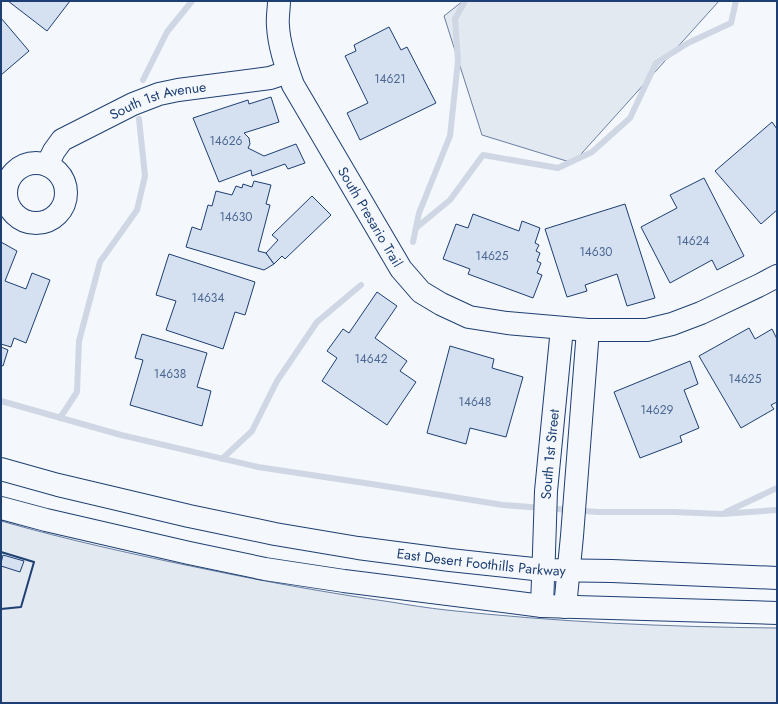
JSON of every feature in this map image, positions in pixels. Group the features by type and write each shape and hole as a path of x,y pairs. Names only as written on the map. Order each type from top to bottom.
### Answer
{"street":[{"name":"South Presario Trail","path":"279,1 278,26 281,45 293,85 401,270 422,292 440,304 469,317 507,323 562,328"},
{"name":"South 1st Avenue","path":"47,165 54,151 62,140 133,104 159,94 178,90 270,78 288,72"},
{"path":"562,328 588,330 647,330 672,324 701,313 777,276"},
{"name":"South 1st Street","path":"542,606 546,491 562,328"},
{"name":"South 1st Street","path":"565,607 588,330"},
{"name":"East Desert Foothills Parkway","path":"1,469 58,485 189,516 275,534 358,548 543,570 612,571 777,578"},
{"path":"1,508 189,553 265,569 344,581 542,606 777,613"}],"shaded area":[{"path":"463,1 719,1 573,163 482,135 444,16"},
{"path":"1,521 102,547 228,574 321,591 446,610 570,621 777,628 777,703 1,703"}],"building":[{"path":"8,1 70,1 47,31"},
{"path":"1,18 29,51 1,75"},
{"path":"389,27 401,50 407,47 436,103 360,140 347,113 368,103 345,56 356,51 354,45"},
{"path":"271,97 279,122 244,133 249,138 250,144 248,148 264,156 296,144 305,163 288,169 285,164 252,176 251,170 219,182 193,118 248,100 249,104"},
{"path":"772,122 777,129 777,210 761,224 715,171"},
{"path":"704,178 744,256 717,270 712,260 670,283 641,227 677,208 670,195"},
{"path":"254,181 271,185 266,204 270,205 258,251 266,253 274,264 264,270 186,247 192,227 201,230 208,205 212,206 216,191 232,195 236,186 242,188 243,184 252,187"},
{"path":"312,196 331,215 285,259 282,256 274,264 266,253 278,240 272,235"},
{"path":"625,204 655,298 627,306 617,274 585,285 587,291 567,297 545,229"},
{"path":"473,214 519,231 522,221 540,228 535,243 539,245 536,251 540,253 537,261 541,263 537,273 542,275 533,298 468,274 470,269 443,259 456,224 468,228"},
{"path":"1,242 17,251 5,281 26,289 32,273 50,280 26,343 14,338 11,347 1,344"},
{"path":"169,254 255,282 245,315 235,312 223,349 166,330 176,301 156,295"},
{"path":"377,292 397,306 375,338 407,361 400,371 416,382 387,425 322,381 337,358 327,351 343,329 349,333"},
{"path":"749,328 755,339 772,329 777,339 777,402 771,405 774,409 741,428 699,356"},
{"path":"142,334 207,353 197,387 211,391 202,426 130,405 143,360 135,358"},
{"path":"450,346 494,359 492,368 523,377 506,437 470,428 466,444 427,433"},
{"path":"1,347 8,350 3,366 1,365"},
{"path":"690,361 698,384 684,390 699,428 680,436 682,442 640,458 614,392"},
{"path":"3,555 24,561 20,572 1,566"}],"waterway":[{"path":"143,80 167,32 192,1"},
{"path":"413,242 419,213 450,136 458,61 455,19 465,1"},
{"path":"416,228 450,200 483,155 558,168 592,152 630,118 656,63 688,43 731,23 736,1"},
{"path":"60,418 77,392 79,341 100,262 137,210 145,176 139,119"},
{"path":"222,459 252,431 277,381 317,322 361,285"},
{"path":"1,401 121,435 258,467 503,505 598,512 674,512 722,514 777,510"},
{"path":"726,512 777,488"}],"wall":[{"path":"1,552 34,562 21,607 1,609"}]}
